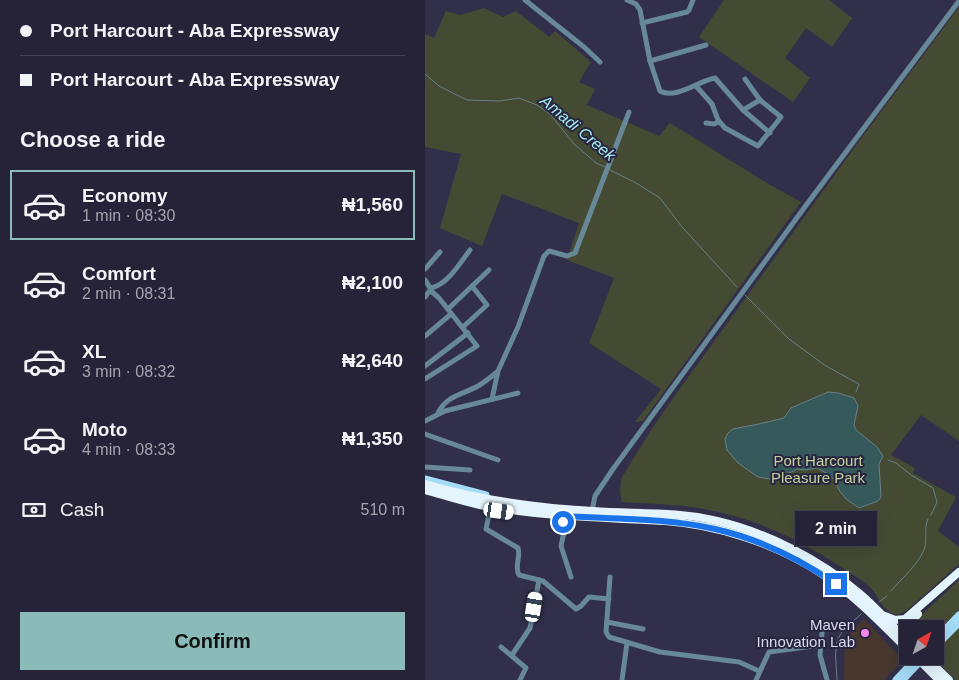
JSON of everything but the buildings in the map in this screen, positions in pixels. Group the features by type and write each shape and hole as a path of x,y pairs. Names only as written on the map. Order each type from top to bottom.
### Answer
{"highway":[{"path":"425,484 492,506 550,507 685,516 738,528 779,543 814,562 857,591 899,632"},
{"path":"425,492 492,506 561,515 665,522 703,527 738,535 775,550 818,571 865,607 899,640"},
{"path":"880,614 895,620 905,619 959,572"},
{"path":"914,620 959,578"},
{"path":"925,665 939,680"},
{"path":"934,665 949,680"}],"main road":[{"path":"425,479 475,492 550,507"},
{"path":"944,631 959,615"},
{"path":"944,638 959,623"},
{"path":"903,680 912,665"},
{"path":"896,680 914,665"}],"street":[{"path":"627,0 638,6 650,62 657,85 663,93 673,93 715,78 743,110 770,133"},
{"path":"643,23 687,12 693,0"},
{"path":"528,1 584,46 600,62"},
{"path":"592,511 595,496 613,469 807,204 959,1"},
{"path":"650,62 706,45"},
{"path":"696,86 712,104 719,122 732,133 757,146 770,133 781,117 760,100 745,79"},
{"path":"743,110 760,100"},
{"path":"492,399 498,371 518,327 545,256 547,252 552,251 567,256 575,253 629,112"},
{"path":"706,123 713,124 719,122"},
{"path":"425,297 431,289 440,284 453,272 470,250"},
{"path":"425,269 439,252"},
{"path":"425,336 489,270"},
{"path":"425,280 477,343 477,348 425,379"},
{"path":"463,327 487,305 472,286"},
{"path":"425,366 468,333"},
{"path":"438,413 450,399 483,383 498,371"},
{"path":"425,421 438,413 518,394"},
{"path":"425,434 498,460"},
{"path":"425,467 469,470"},
{"path":"492,506 486,528 487,531 518,548 517,570 519,575 539,580 576,608 580,607 589,597 609,599"},
{"path":"561,515 564,532 561,546 571,576"},
{"path":"610,577 607,636 614,640 659,652 739,662 759,671"},
{"path":"512,655 530,628 539,580"},
{"path":"607,622 643,629"},
{"path":"823,623 820,655 827,680"},
{"path":"623,680 627,644"},
{"path":"756,680 767,654 772,651 821,645"},
{"path":"501,647 526,668 520,680"}],"shaded area":[{"path":"828,392 854,398 858,406 854,425 856,430 877,447 883,456 879,464 881,497 878,501 859,508 846,499 839,490 835,480 817,468 798,469 778,478 758,477 738,463 727,450 725,439 733,429 784,418 791,408"},
{"path":"864,619 899,656 899,664 884,680 844,680 845,639"}],"green space":[{"path":"724,0 829,0 852,18 832,47 806,28 785,58 810,78 793,102 699,37"},
{"name":"Port Harcourt Pleasure Park","path":"959,7 959,441 921,415 891,455 915,468 913,473 956,497 938,531 959,547 959,564 905,612 896,615 885,608 864,582 796,541 745,519 727,514 687,506 622,502 620,492 621,479 676,394 865,133"},
{"path":"484,8 503,17 516,11 549,37 555,31 591,62 579,82 595,89 587,105 659,136 670,123 801,202 643,421 635,422 661,389 589,343 614,278 567,260 579,223 502,194 482,246 440,228 461,154 425,147 425,34 434,38 446,11 460,15"},
{"path":"959,580 959,610 944,626 944,620 916,620"},
{"path":"959,627 959,680 956,680 940,665 944,665 944,642"}],"waterway":[{"name":"Amadi Creek","path":"425,74 439,86 467,100 500,101 519,98 537,105 550,114 574,144 596,163 605,167"},
{"name":"Amadi Creek","path":"608,169 660,198 682,227 737,287"},
{"name":"Amadi Creek","path":"745,295 789,339 826,366 859,384 856,392"},
{"name":"Amadi Creek","path":"888,460 896,463 911,475 933,488 937,502 931,515"},
{"name":"Amadi Creek","path":"891,591 915,565 923,553 928,519"},
{"name":"Amadi Creek","path":"879,602 887,596"},
{"name":"Amadi Creek","path":"837,680 837,642 843,631 861,614"}],"place":[{"name":"Maven Innovation Lab","path":"865,633"}],"route":[{"path":"563,522 563,516 665,522 715,529 738,535 775,550 818,571 836,584"}]}
